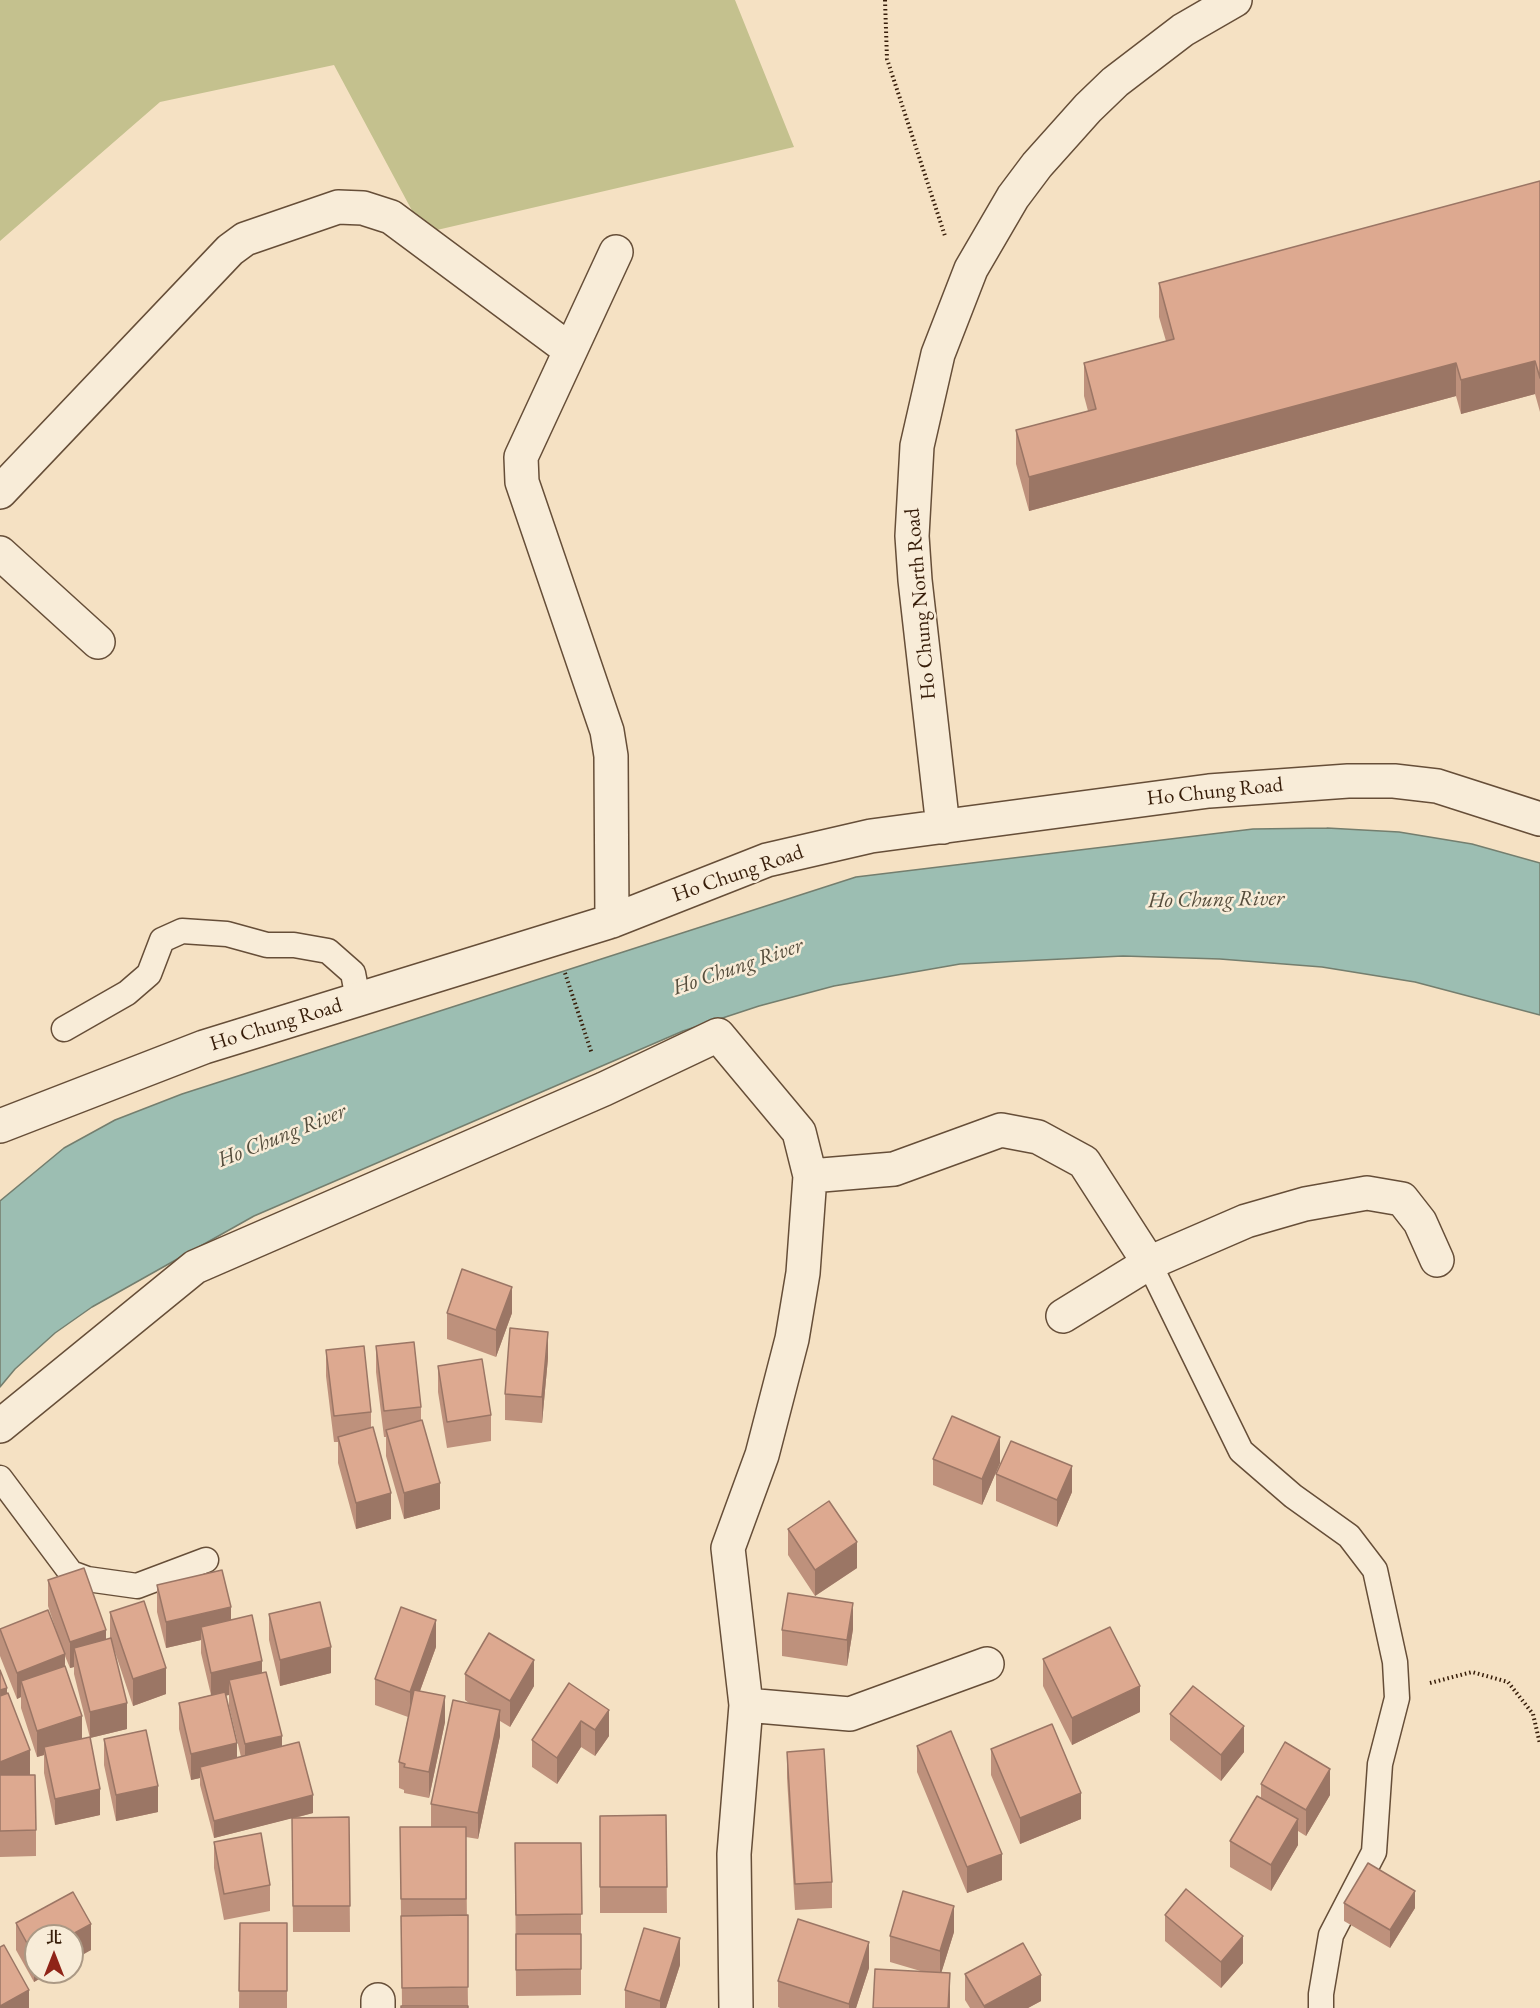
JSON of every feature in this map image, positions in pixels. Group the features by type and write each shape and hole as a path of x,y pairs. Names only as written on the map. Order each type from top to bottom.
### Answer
{"street":[{"name":"Ho Chung North Road","path":"943,827 912,536 917,446 938,354 972,269 991,232 1042,158 1088,108 1146,57 1183,30 1235,0"},
{"path":"0,492 230,249 245,238 338,207 363,208 391,217 570,350"},
{"path":"612,921 611,756 607,731 522,482 521,457 616,252"},
{"path":"0,552 98,642"},
{"name":"Ho Chung Road","path":"0,1126 204,1047 612,921 767,860 871,836 1209,791 1348,781 1437,786 1476,796 1540,819"},
{"path":"0,1426 195,1268 604,1089 718,1035 799,1132 810,1176 803,1273 792,1339 762,1455 728,1548 746,1705 734,1854 736,2008"},
{"path":"810,1176 894,1169 1001,1130 1038,1137 1084,1162 1149,1263"},
{"path":"1063,1316 1149,1263 1246,1221 1305,1204 1367,1193 1402,1199 1420,1222 1437,1260"},
{"path":"746,1705 850,1714 987,1664"}],"lane":[{"path":"64,1029 127,993 149,974 162,940 182,931 227,934 267,945 294,945 328,951 353,973 358,999"},
{"path":"1149,1263 1240,1451 1293,1496 1349,1536 1375,1570 1395,1662 1397,1698 1380,1764 1374,1851 1331,1935 1321,1994 1321,2008"},
{"path":"0,1478 70,1573 87,1579 137,1586 206,1560"}],"path":[{"path":"885,0 887,59 945,237"},
{"path":"553,938 604,1089"},
{"path":"1397,1698 1438,1679 1472,1672 1508,1682 1533,1714 1540,1744"}],"shaded area":[{"path":"0,0 735,0 794,147 424,233 334,65 160,102 0,241"}],"water":[{"name":"Ho Chung River","path":"1327,828 1399,832 1472,844 1540,863 1540,1015 1415,982 1322,967 1220,959 1123,956 960,964 834,986 759,1006 683,1031 254,1216 92,1307 55,1333 15,1369 0,1387 0,1201 64,1148 115,1120 182,1094 856,877 1253,829"}],"building":[{"path":"1540,181 1540,378 1535,361 1461,380 1456,363 1029,477 1016,430 1096,409 1084,363 1174,339 1159,283"},
{"path":"462,1269 512,1287 496,1330 447,1313"},
{"path":"510,1328 548,1332 542,1397 505,1394"},
{"path":"414,1342 421,1407 384,1411 376,1346"},
{"path":"364,1346 371,1412 334,1416 326,1350"},
{"path":"482,1359 491,1415 447,1422 438,1366"},
{"path":"952,1416 1000,1437 982,1479 933,1459"},
{"path":"422,1420 440,1483 404,1493 386,1430"},
{"path":"373,1427 391,1493 356,1503 338,1437"},
{"path":"1011,1441 1072,1466 1057,1500 996,1474"},
{"path":"829,1501 857,1542 815,1570 788,1529"},
{"path":"84,1568 106,1630 70,1642 48,1580"},
{"path":"222,1570 231,1607 166,1622 157,1585"},
{"path":"788,1593 853,1603 847,1640 782,1630"},
{"path":"144,1601 166,1668 133,1679 110,1612"},
{"path":"320,1602 331,1647 280,1660 269,1614"},
{"path":"401,1607 436,1620 410,1692 375,1679"},
{"path":"48,1610 65,1654 17,1673 0,1629"},
{"path":"252,1615 262,1661 211,1673 201,1627"},
{"path":"1110,1627 1140,1686 1072,1718 1043,1659"},
{"path":"489,1633 534,1660 510,1701 465,1674"},
{"path":"111,1638 127,1703 90,1712 74,1648"},
{"path":"65,1666 82,1716 37,1731 21,1681"},
{"path":"0,1670 7,1688 0,1690"},
{"path":"266,1672 282,1736 245,1744 229,1680"},
{"path":"569,1683 609,1710 595,1730 581,1721 557,1758 532,1740"},
{"path":"1193,1686 1244,1726 1221,1755 1170,1714"},
{"path":"414,1690 445,1696 429,1772 404,1767 405,1764 399,1762"},
{"path":"225,1692 237,1743 191,1754 179,1703"},
{"path":"8,1693 30,1750 0,1762 0,1696"},
{"path":"453,1700 500,1710 478,1813 431,1804"},
{"path":"1052,1724 1081,1793 1020,1818 991,1749"},
{"path":"146,1730 158,1786 116,1795 104,1739"},
{"path":"951,1731 1002,1854 967,1867 917,1746"},
{"path":"90,1737 100,1789 55,1799 44,1747"},
{"path":"299,1742 313,1795 214,1821 200,1767"},
{"path":"1285,1742 1330,1769 1306,1810 1261,1784"},
{"path":"824,1749 832,1882 795,1884 787,1752"},
{"path":"0,1775 35,1775 36,1830 0,1831"},
{"path":"1257,1796 1298,1819 1271,1865 1230,1841"},
{"path":"666,1815 667,1887 600,1887 600,1816"},
{"path":"349,1817 350,1906 293,1906 292,1818"},
{"path":"400,1827 466,1827 466,1899 401,1899"},
{"path":"261,1833 270,1885 224,1894 214,1842"},
{"path":"515,1843 581,1843 582,1914 516,1915"},
{"path":"1368,1863 1415,1891 1390,1930 1344,1903"},
{"path":"1186,1889 1243,1936 1221,1962 1165,1915"},
{"path":"903,1891 954,1906 940,1951 890,1936"},
{"path":"73,1892 91,1924 84,1928 84,1924 24,1924 24,1938 16,1923"},
{"path":"468,1915 468,1987 402,1988 401,1916"},
{"path":"798,1919 869,1942 849,2004 778,1981"},
{"path":"240,1923 287,1923 287,1991 239,1991"},
{"path":"644,1928 680,1938 660,2001 625,1990"},
{"path":"516,1934 581,1934 581,1969 516,1970"},
{"path":"1023,1943 1041,1975 984,2006 965,1974"},
{"path":"4,1945 29,1990 0,2006 0,1947"},
{"path":"875,1969 950,1973 948,2008 873,2008"},
{"path":"401,2006 468,2006 468,2008 401,2008"}]}
